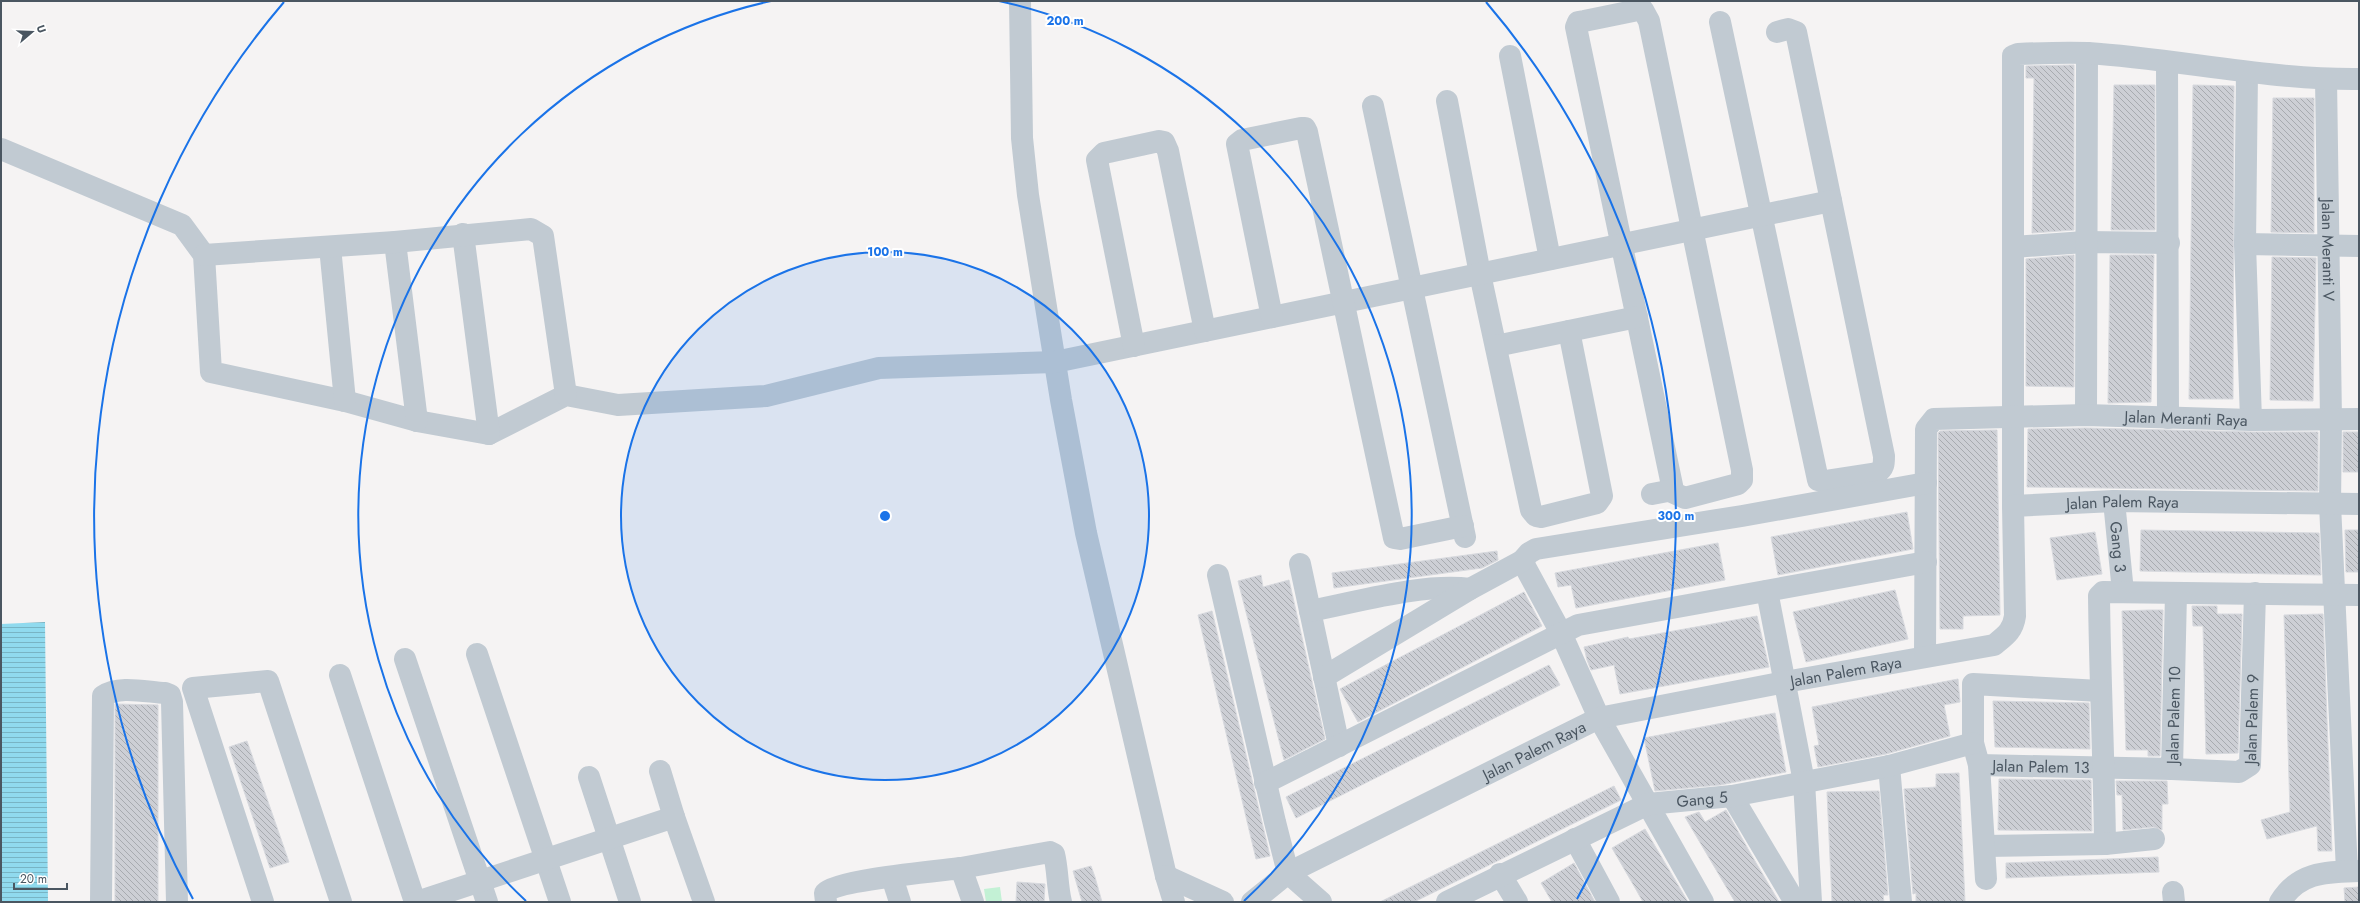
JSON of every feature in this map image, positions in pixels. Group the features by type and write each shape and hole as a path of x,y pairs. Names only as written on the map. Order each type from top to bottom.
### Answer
{"street":[{"path":"1020,1 1022,138 1028,196 1055,362 1086,533 1166,876 1174,902"},
{"path":"1638,10 1643,10 1646,14 1692,230 1742,470 1742,480 1738,484 1685,498 1674,493 1663,492 1637,317 1576,27 1578,22 1638,10"},
{"path":"1720,22 1818,480 1825,481 1877,473 1882,470 1884,465 1884,456 1796,32 1788,30 1777,32"},
{"path":"2086,415 2085,242 2087,53"},
{"path":"2013,506 2012,57 2018,54 2087,53 2247,72 2326,79 2359,79"},
{"path":"1510,56 1550,259"},
{"path":"2167,62 2169,243 2168,418"},
{"path":"2247,72 2245,244 2251,420"},
{"name":"Jalan Meranti V","path":"2326,79 2331,420 2330,504 2333,595 2353,871"},
{"path":"1446,101 1480,274 1531,510 1536,516 1597,503 1602,496 1569,331"},
{"path":"1272,317 1237,144 1242,140 1256,136 1305,128 1394,538 1400,539 1464,532 1373,106"},
{"path":"1134,346 1097,160 1104,153 1160,141 1164,142 1168,151 1205,331"},
{"path":"1,149 182,226 204,255 212,372 345,401 417,421 489,434 566,395 618,405 766,396 879,368 1055,362 1831,201"},
{"path":"204,255 395,242 463,234 532,229 542,236 566,395"},
{"path":"463,234 489,434"},
{"path":"395,242 417,421"},
{"path":"2013,247 2085,242 2169,243"},
{"path":"2245,244 2359,246"},
{"path":"330,247 345,401"},
{"path":"1496,346 1637,317"},
{"name":"Jalan Meranti Raya","path":"1925,656 1926,429 1930,422 1941,418 2086,415 2251,420 2359,419"},
{"path":"1324,677 1470,589 1522,561 1529,552 1536,549 1742,516 1926,483"},
{"name":"Jalan Palem Raya","path":"1252,902 1288,873 1599,718 1925,656 1994,645 2009,633 2014,626 2013,506 2114,501 2359,504"},
{"name":"Gang 3","path":"2114,501 2122,592"},
{"path":"1522,561 1561,633 1599,718 1703,902"},
{"path":"1265,782 1578,625 1613,617 1926,562"},
{"path":"1300,564 1339,746"},
{"path":"1218,575 1265,782 1288,873 1321,902"},
{"path":"1310,611 1417,590 1454,587 1470,589"},
{"path":"1767,591 1804,782 1811,902"},
{"path":"2105,844 2104,767 2100,691 2100,596 2107,591 2359,595"},
{"name":"Jalan Palem 10","path":"2104,767 2172,769 2176,593"},
{"name":"Jalan Palem 9","path":"2172,769 2239,772 2250,765 2255,593"},
{"path":"1968,650 1973,684 1973,743 1979,765 1986,879"},
{"path":"477,654 560,902"},
{"path":"405,658 487,902"},
{"path":"340,675 416,902 674,817"},
{"path":"263,902 193,688 268,681 341,902"},
{"path":"1973,684 2100,691"},
{"path":"101,902 103,696 111,691 119,690 165,693 170,695 172,702 177,902"},
{"name":"Gang 5","path":"1447,902 1500,874 1648,804 1732,796 1889,766 1973,743"},
{"name":"Jalan Palem 13","path":"1979,765 2104,767"},
{"path":"1889,766 1900,902"},
{"path":"660,771 674,817 704,902"},
{"path":"589,777 630,902"},
{"path":"1732,796 1795,902"},
{"path":"1575,839 1609,902"},
{"path":"1985,846 2105,844 2154,839"},
{"path":"826,902 825,893 834,888 892,876 961,868 1050,852 1054,854 1057,866 1061,902"},
{"path":"961,868 972,902"},
{"path":"2280,902 2290,889 2300,880 2318,873 2353,871"},
{"path":"1500,874 1517,902"},
{"path":"892,876 900,902"},
{"path":"1166,876 1223,902"}],"green space":[{"path":"1000,887 1002,902 986,902 984,889"}],"water":[{"path":"45,622 48,902 1,902 1,624"}],"building":[{"path":"2074,65 2074,230 2032,233 2034,78 2026,78 2026,66"},
{"path":"2114,85 2155,85 2155,230 2111,230"},
{"path":"2193,85 2234,86 2233,399 2189,399"},
{"path":"2273,98 2314,98 2314,233 2271,232"},
{"path":"2074,255 2074,387 2026,386 2026,259"},
{"path":"2110,255 2154,255 2151,402 2108,403"},
{"path":"2272,257 2316,258 2313,401 2270,400"},
{"path":"2086,428 2318,432 2318,491 2027,487 2028,429"},
{"path":"1997,430 2000,615 1963,616 1963,629 1940,629 1938,433 1940,431"},
{"path":"2343,432 2359,432 2359,472 2343,472"},
{"path":"1907,512 1913,549 1778,575 1771,537"},
{"path":"2141,530 2319,533 2321,575 2140,571"},
{"path":"2345,530 2359,530 2359,572 2346,572"},
{"path":"2095,532 2102,574 2057,580 2050,538"},
{"path":"1718,543 1725,580 1576,608 1571,585 1558,587 1555,573"},
{"path":"1497,551 1498,560 1482,568 1334,588 1332,573"},
{"path":"1261,575 1263,587 1289,580 1325,739 1284,760 1238,581"},
{"path":"1895,590 1908,639 1806,662 1793,612"},
{"path":"1524,592 1542,626 1358,722 1340,689"},
{"path":"2192,606 2217,606 2217,614 2242,614 2238,753 2206,754 2203,626 2193,626"},
{"path":"2163,610 2160,756 2148,756 2148,750 2126,750 2122,611"},
{"path":"1212,611 1270,856 1256,859 1198,615"},
{"path":"2323,614 2332,851 2318,851 2317,826 2267,839 2261,820 2290,812 2284,615"},
{"path":"1757,616 1769,667 1620,694 1614,665 1591,670 1584,647 1628,637 1629,639"},
{"path":"1549,665 1560,685 1296,818 1286,797"},
{"path":"1958,679 1960,702 1944,705 1950,736 1886,754 1818,767 1814,746 1819,745 1812,707"},
{"path":"1993,701 2089,703 2090,749 1995,747"},
{"path":"115,704 158,705 158,902 115,902"},
{"path":"1775,713 1786,772 1720,785 1655,791 1644,738"},
{"path":"247,741 289,862 270,868 229,747"},
{"path":"1959,773 1965,902 1916,902 1916,893 1913,894 1904,789 1936,787 1936,774"},
{"path":"1999,779 2091,780 2092,831 1998,830"},
{"path":"2116,781 2167,781 2168,804 2162,804 2162,830 2153,827 2123,830 2122,795 2117,795"},
{"path":"1614,786 1621,800 1414,902 1380,902"},
{"path":"1879,791 1888,895 1883,895 1884,902 1832,902 1827,792"},
{"path":"1726,810 1779,902 1735,902 1685,817 1699,812 1705,822"},
{"path":"1645,829 1688,902 1643,902 1612,848"},
{"path":"2158,857 2159,872 2006,878 2006,863"},
{"path":"1574,863 1595,902 1552,902 1541,883"},
{"path":"1091,866 1102,902 1082,902 1073,871"},
{"path":"1017,882 1045,884 1044,902 1016,902"},
{"path":"2359,887 2359,902 2345,902 2344,888"}]}
